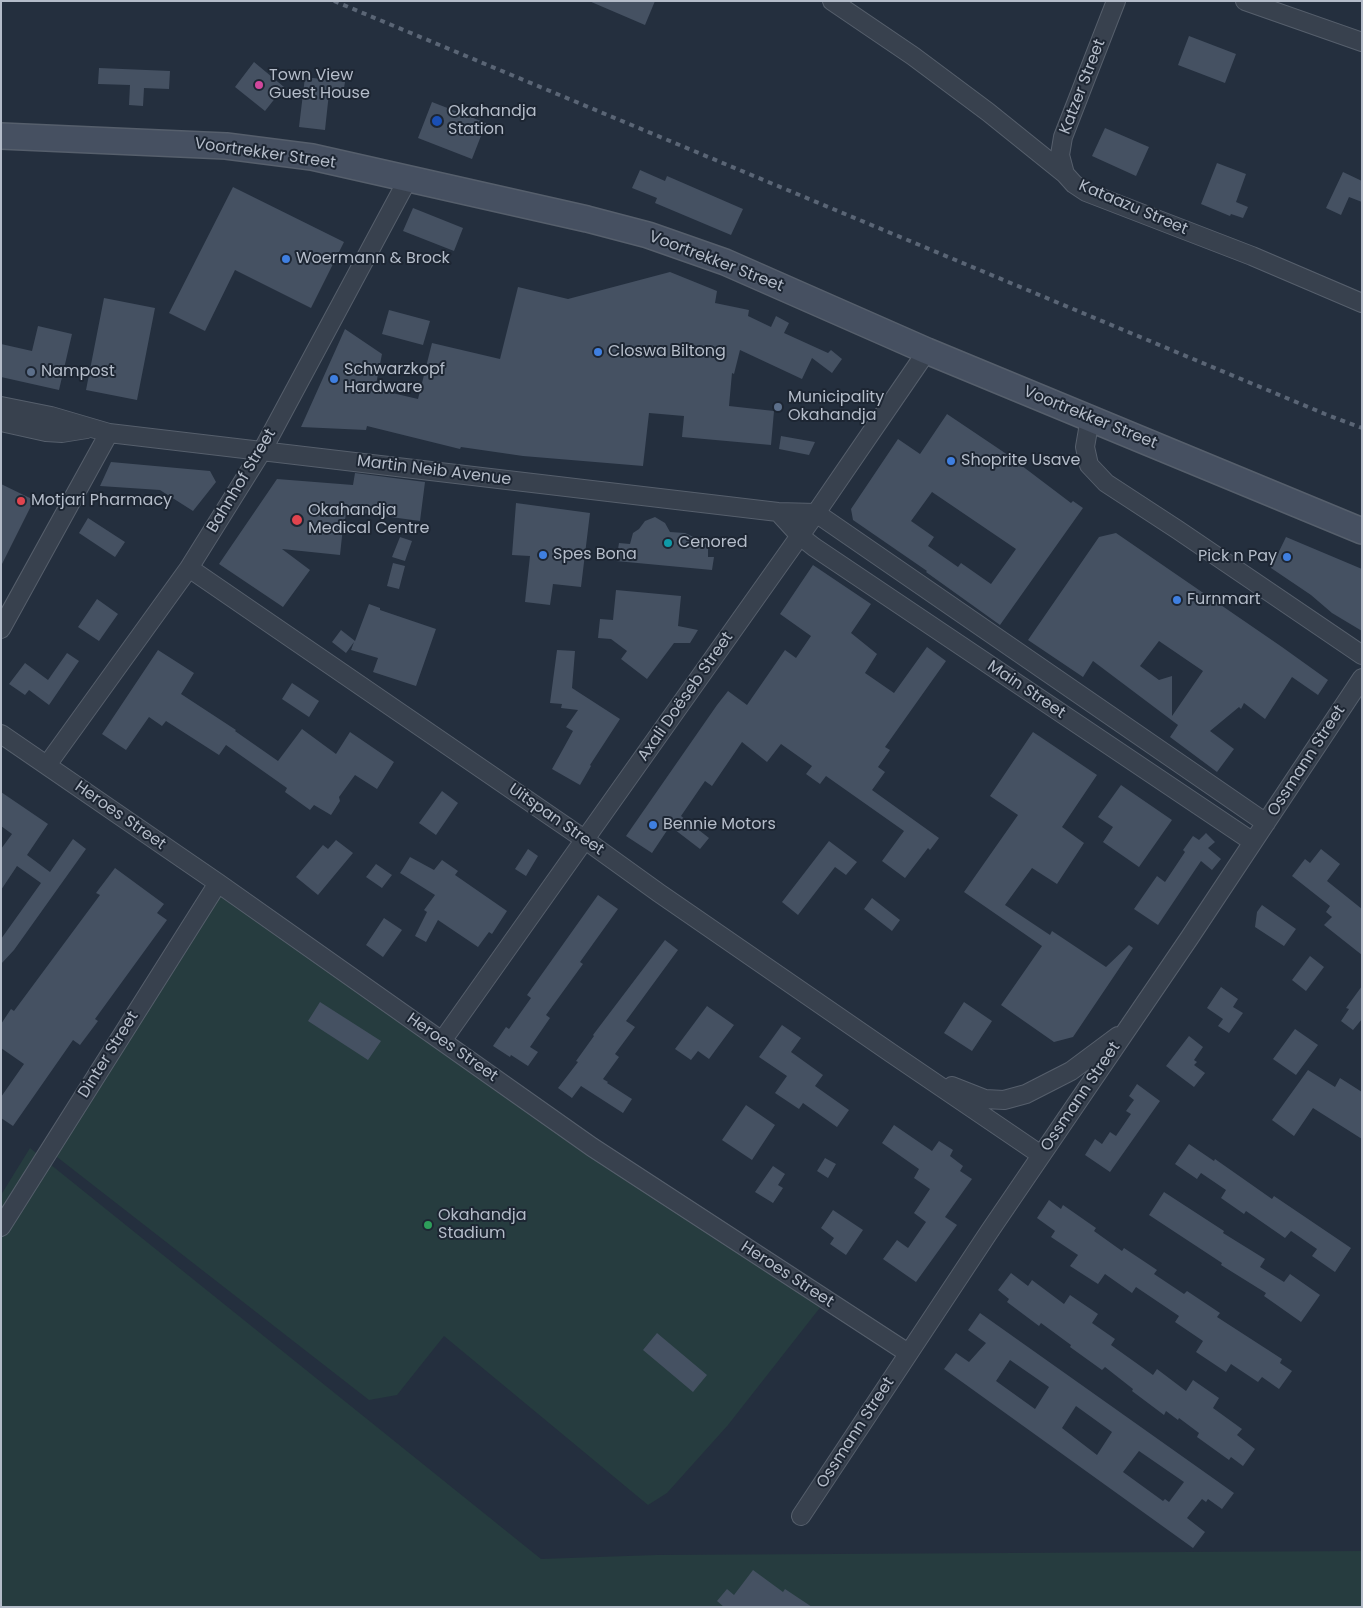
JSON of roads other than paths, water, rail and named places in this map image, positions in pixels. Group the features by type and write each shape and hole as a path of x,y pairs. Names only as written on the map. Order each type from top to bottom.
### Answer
{"main road":[{"name":"Voortrekker Street","path":"1,136 226,146 312,157 587,219 648,235 725,262 927,351 1362,531"}],"street":[{"name":"Kataazu Street","path":"832,1 921,61 988,112 1086,192 1252,256 1362,303"},
{"name":"Katzer Street","path":"1064,174 1060,155 1063,137 1116,1"},
{"path":"1245,1 1361,38"},
{"name":"Bahnhof Street","path":"47,766 189,568 262,451 408,180"},
{"name":"Axali Doëseb Street","path":"442,1041 800,536 927,351"},
{"name":"Martin Neib Avenue","path":"1,406 110,433 778,512 816,513"},
{"path":"1090,418 1085,447 1089,465 1106,483 1362,656"},
{"name":"Martin Neib Avenue","path":"1,422 46,432 62,433 90,428"},
{"path":"1,629 110,433"},
{"path":"778,512 800,536"},
{"name":"Main Street","path":"816,513 1266,823"},
{"name":"Main Street","path":"800,536 814,548 1253,842"},
{"name":"Uitspan Street","path":"189,568 1041,1155"},
{"name":"Ossmann Street","path":"801,1516 908,1353 1129,1028 1362,678"},
{"name":"Heroes Street","path":"1,734 218,883 592,1147 908,1353"},
{"name":"Dinter Street","path":"1,1227 218,883"},
{"name":"Uitspan Street","path":"921,1074 985,1099 1004,1100 1026,1094 1071,1070 1129,1028"}],"railway":[{"path":"334,1 1362,428"}],"place":[{"name":"Town View Guest House","path":"259,85"},
{"name":"Okahandja Station","path":"437,121"},
{"name":"Woermann & Brock","path":"286,259"},
{"name":"Closwa Biltong","path":"598,352"},
{"name":"Nampost","path":"31,372"},
{"name":"Schwarzkopf Hardware","path":"334,379"},
{"name":"Municipality Okahandja","path":"778,407"},
{"name":"Shoprite Usave","path":"951,461"},
{"name":"Motjari Pharmacy","path":"21,501"},
{"name":"Okahandja Medical Centre","path":"297,520"},
{"name":"Cenored","path":"668,543"},
{"name":"Spes Bona","path":"543,555"},
{"name":"Pick n Pay","path":"1287,557"},
{"name":"Furnmart","path":"1177,600"},
{"name":"Bennie Motors","path":"653,825"},
{"name":"Okahandja Stadium","path":"428,1225"}]}
